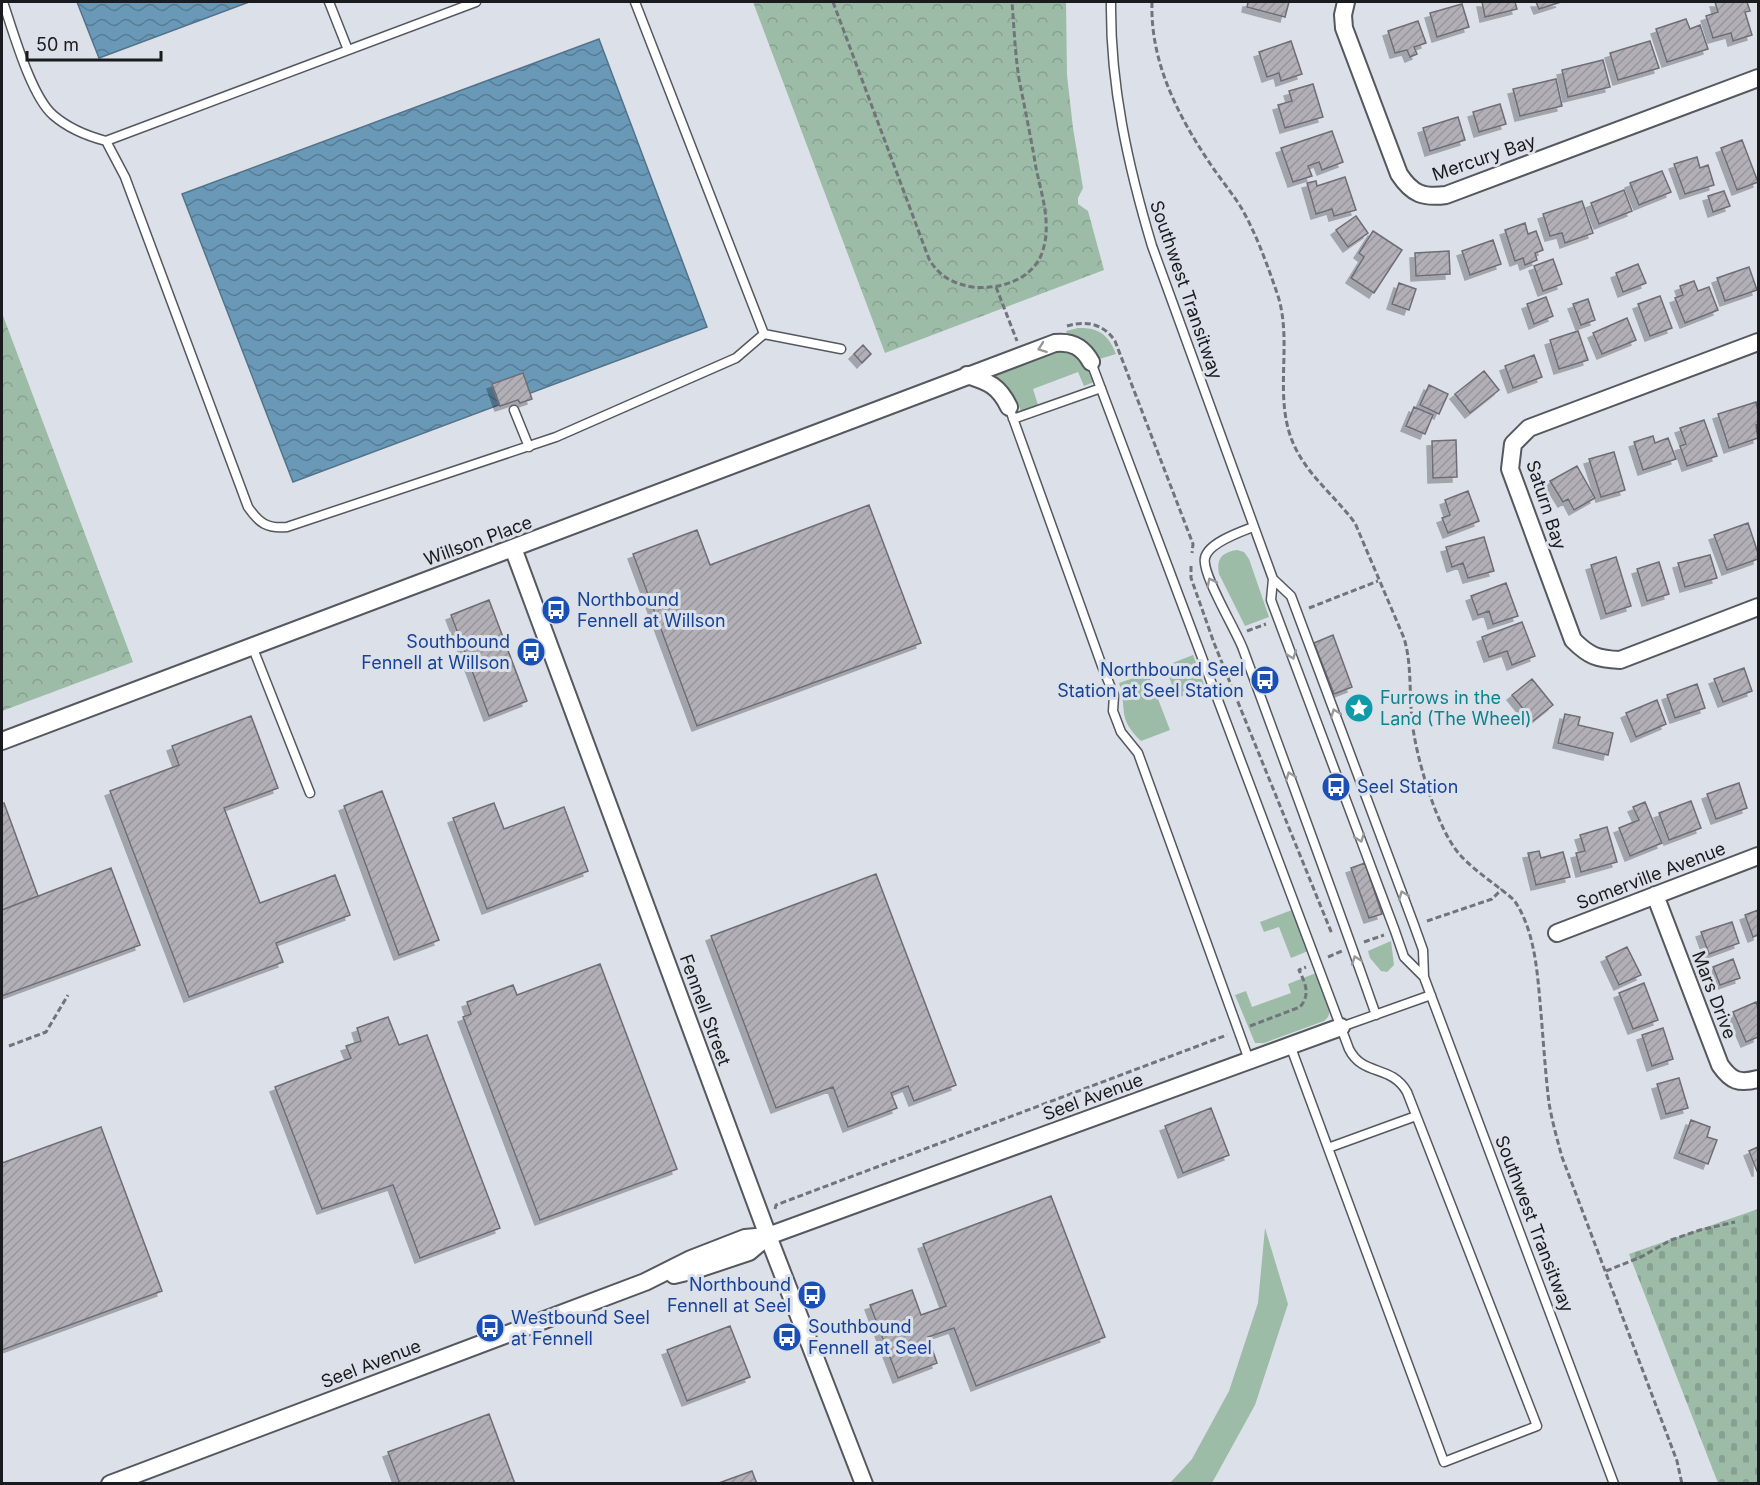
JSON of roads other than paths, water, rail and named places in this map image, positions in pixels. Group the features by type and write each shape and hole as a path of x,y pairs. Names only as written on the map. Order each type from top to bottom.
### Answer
{"street":[{"name":"Mercury Bay","path":"1346,2 1343,15 1344,28 1399,174 1406,185 1418,194 1432,197 1446,195 1758,78"},
{"name":"Saturn Bay","path":"1758,342 1529,428 1514,444 1510,469 1574,640 1595,658 1620,660 1758,607"},
{"name":"Willson Place","path":"2,741 1054,343 1069,343 1082,349 1091,362"},
{"path":"967,375 992,384 1005,398 1011,413"},
{"name":"Fennell Street","path":"513,548 768,1236 864,1484"},
{"name":"Somerville Avenue","path":"1557,933 1758,856"},
{"name":"Mars Drive","path":"1655,895 1720,1065 1726,1074 1735,1080 1747,1082 1758,1079"},
{"name":"Seel Avenue","path":"110,1484 645,1282 691,1259 745,1238 768,1236 1341,1027"}],"lane":[{"path":"3,2 34,88 52,114 81,134 106,141 476,2"},
{"path":"329,2 348,50"},
{"path":"635,2 764,334"},
{"name":"Southwest Transitway","path":"1111,2 1117,100 1137,198 1152,246 1273,579 1291,596 1414,925 1423,950 1424,977 1614,1484"},
{"path":"106,141 126,177 248,507 258,521 275,528 287,527 556,437 736,357 764,334"},
{"path":"764,334 841,349"},
{"path":"1091,362 1349,1049 1355,1059 1364,1066 1386,1073 1400,1081 1407,1092 1537,1426 1444,1462 1290,1046"},
{"path":"1101,388 1011,413 1101,666 1114,695 1113,711 1121,732 1138,753 1249,1060"},
{"path":"514,410 529,447"},
{"path":"1253,527 1211,548 1204,556 1204,569 1238,634 1376,1015"},
{"name":"Southwest Transitway","path":"1273,579 1271,600 1404,957 1424,977"},
{"path":"252,646 310,794"},
{"name":"Seel Avenue","path":"1341,1027 1431,995"},
{"path":"1328,1148 1416,1116"}],"water":[{"path":"77,2 249,2 99,58"},
{"path":"599,39 707,327 293,482 182,194"}],"place":[{"name":"Northbound Fennell at Willson","path":"556,610"},
{"name":"Southbound Fennell at Willson","path":"531,652"},
{"name":"Northbound Seel Station at Seel Station","path":"1265,680"},
{"name":"Furrows in the Land (The Wheel)","path":"1359,708"},
{"name":"Seel Station","path":"1336,787"},
{"name":"Northbound Fennell at Seel","path":"812,1295"},
{"name":"Westbound Seel at Fennell","path":"490,1328"},
{"name":"Southbound Fennell at Seel","path":"787,1337"}]}
